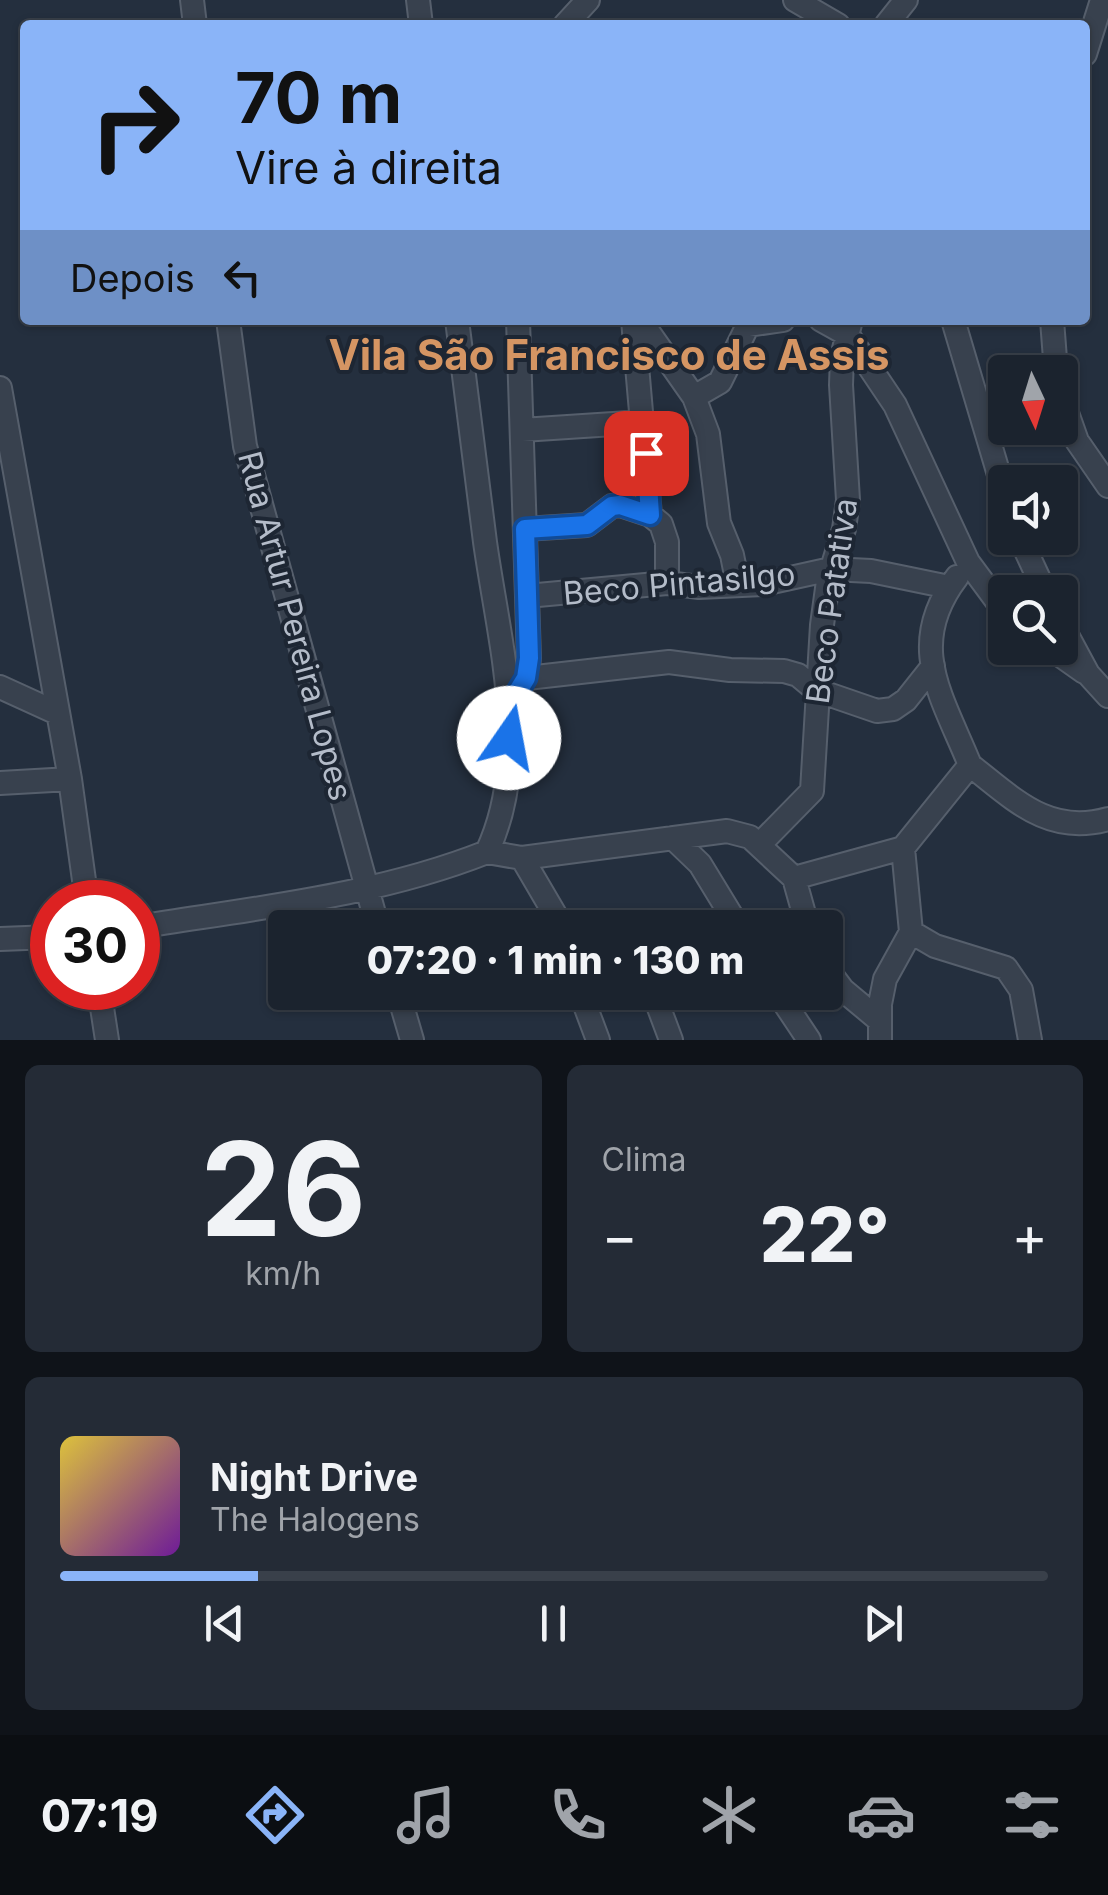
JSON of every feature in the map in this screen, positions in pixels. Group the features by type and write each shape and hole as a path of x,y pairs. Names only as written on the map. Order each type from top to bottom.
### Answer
{"street":[{"path":"570,20 588,0"},
{"path":"795,0 829,20"},
{"path":"890,20 906,0"},
{"path":"1094,46 1102,0"},
{"name":"Rua Artur Pereira Lopes","path":"229,325 245,446 372,910"},
{"path":"458,325 482,526 510,704 508,771 500,826 487,852"},
{"path":"510,704 526,678 518,325"},
{"path":"637,325 650,515"},
{"path":"641,325 694,397 708,434 719,523 732,555 738,585"},
{"path":"694,397 720,382 748,325"},
{"path":"954,325 996,465"},
{"path":"1052,325 1055,355"},
{"path":"849,328 895,404 968,562 988,589"},
{"name":"Beco Patativa","path":"759,845 812,792 822,625 848,500 840,385 849,328"},
{"path":"0,388 70,779 84,880"},
{"path":"522,430 644,422"},
{"path":"1078,442 1108,486"},
{"path":"525,529 587,525 612,506 620,505 650,515 661,524 667,542 667,583"},
{"path":"968,562 943,595 928,638 932,666 970,766 1033,814 1067,824 1108,819"},
{"name":"Beco Pintasilgo","path":"527,596 667,583 699,587 738,585 831,569 871,570 949,587"},
{"path":"1078,655 1088,674"},
{"path":"526,678 669,662 730,670 784,671 816,690 877,711 893,709 906,700 932,666"},
{"path":"1075,665 1108,696"},
{"path":"0,687 57,713"},
{"path":"794,878 903,848 970,766"},
{"path":"0,783 70,779"},
{"path":"160,923 366,889 455,865 487,852 522,858 727,831 739,832 759,845 794,878 803,910"},
{"path":"673,838 700,864 729,910"},
{"path":"880,1030 885,979 911,932 903,848"},
{"path":"522,858 553,910"},
{"path":"911,932 935,946 1006,968 1021,990 1030,1040"},
{"path":"0,939 30,937"},
{"path":"843,991 880,1030"},
{"path":"103,1010 108,1040"},
{"path":"403,1010 412,1040"},
{"path":"587,1010 598,1040"},
{"path":"660,1010 671,1040"},
{"path":"789,1010 809,1040"}],"district":[{"name":"Vila São Francisco de Assis","path":"609,355"}],"route":[{"path":"509,738 510,704 526,678 529,658 525,529 587,525 612,506 620,505 650,515 646,453"}]}
